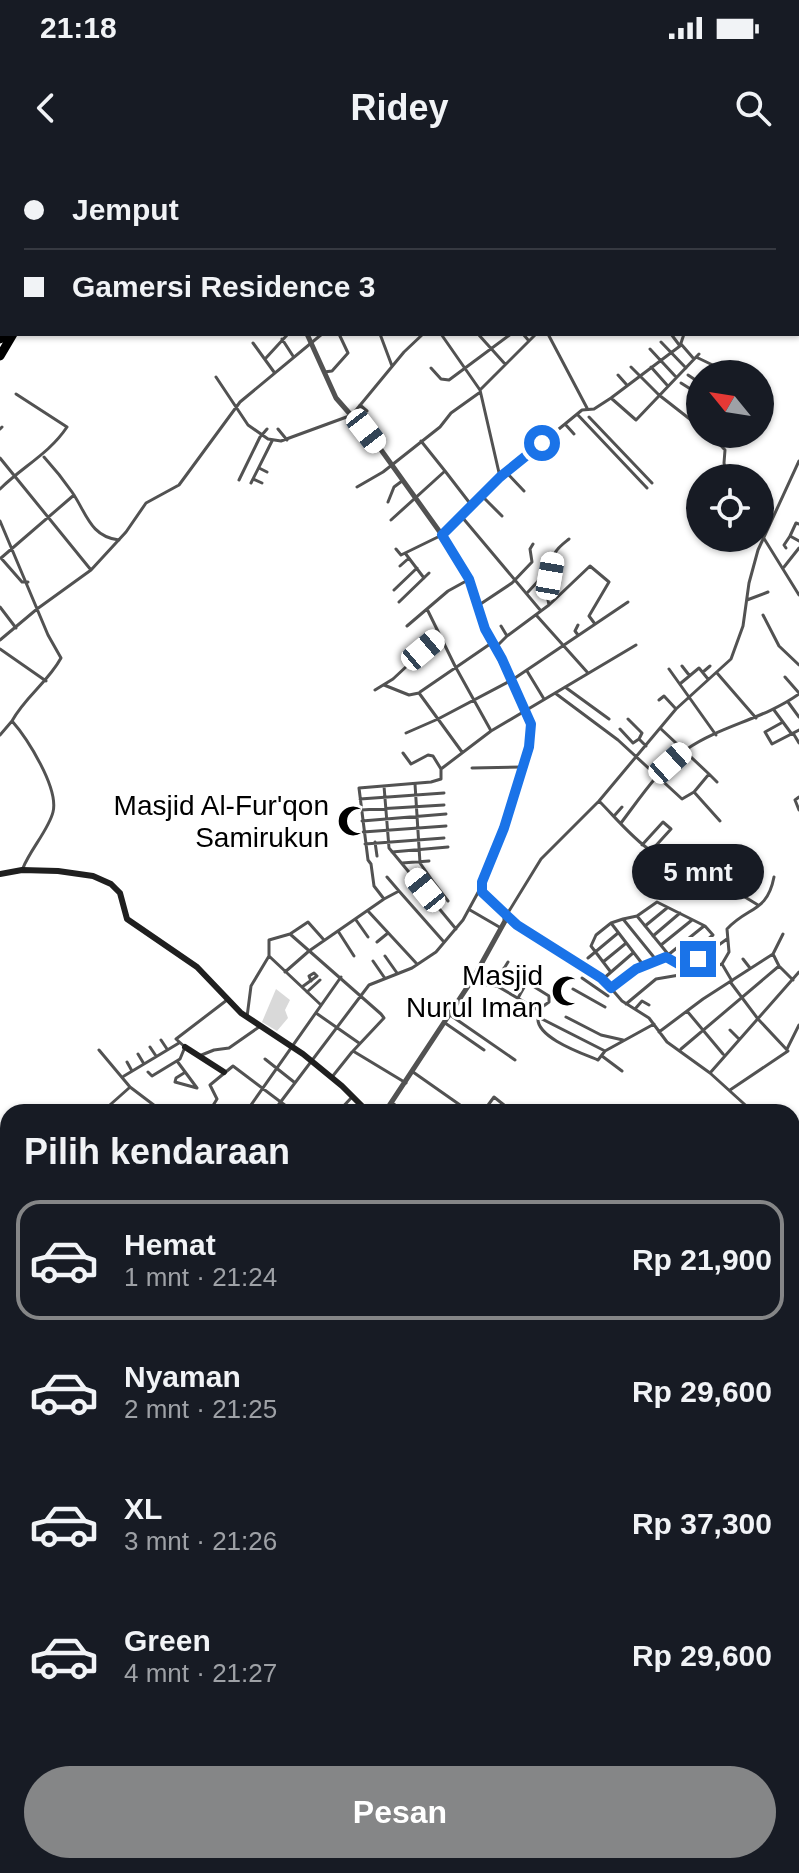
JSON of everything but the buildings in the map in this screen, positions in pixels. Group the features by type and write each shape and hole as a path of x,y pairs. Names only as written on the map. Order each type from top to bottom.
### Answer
{"highway":[{"path":"0,356 12,336"}],"main road":[{"path":"0,874 22,870 83,874 111,884 120,893 125,916 197,967 260,1026 332,1077 360,1104"},
{"path":"182,1044 224,1072"}],"street":[{"path":"265,359 286,336"},
{"path":"280,1102 369,985 418,965 445,943 470,910 504,828 531,733 526,709 485,629 469,579 391,464 336,398 308,336"},
{"path":"0,640 91,570 119,540 146,503 179,485 237,407 320,336"},
{"path":"324,372 332,371 348,353 340,336"},
{"path":"381,336 392,366"},
{"path":"216,377 244,421 272,441 287,440 350,416 421,336"},
{"path":"442,336 479,391 492,432 500,477"},
{"path":"480,336 505,365"},
{"path":"431,368 447,381 508,336"},
{"path":"525,336 529,341"},
{"path":"357,487 383,472 440,427 451,413 479,391 534,336"},
{"path":"549,336 587,408"},
{"path":"673,336 702,360"},
{"path":"396,549 399,555 442,535 506,472 577,414 587,408 594,409 660,361 680,345 683,336"},
{"path":"282,339 294,357"},
{"path":"611,398 636,420 686,368 661,342"},
{"path":"253,343 275,372"},
{"path":"650,349 676,377"},
{"path":"693,360 696,357"},
{"path":"631,367 659,395 686,416"},
{"path":"651,367 667,385"},
{"path":"618,375 628,385"},
{"path":"681,383 686,386"},
{"path":"0,489 15,474 43,455 66,426 16,394"},
{"path":"360,405 367,411"},
{"path":"577,414 647,488"},
{"path":"584,422 590,416 652,483"},
{"path":"565,424 574,434"},
{"path":"239,480 267,429"},
{"path":"278,429 287,440"},
{"path":"262,483 252,481 272,441"},
{"path":"421,441 472,506"},
{"path":"43,455 74,495 92,527 105,537 119,540"},
{"path":"250,456 261,462"},
{"path":"264,457 271,460"},
{"path":"0,458 91,570"},
{"path":"774,510 799,461"},
{"path":"259,468 267,472"},
{"path":"391,520 445,471"},
{"path":"506,472 524,491"},
{"path":"388,502 394,487 402,481"},
{"path":"28,582 22,582 1,558 74,495"},
{"path":"482,496 502,516"},
{"path":"462,517 541,611"},
{"path":"0,521 61,658 46,681 24,702 0,735"},
{"path":"786,548 784,545 796,523 799,524"},
{"path":"790,536 799,541"},
{"path":"549,605 547,597 554,556 569,539"},
{"path":"479,605 512,583 533,562 530,548 533,544"},
{"path":"784,567 799,548"},
{"path":"392,1103 474,977 541,859 599,801 676,709 731,659 738,645 757,552"},
{"path":"774,552 799,595"},
{"path":"405,553 424,578"},
{"path":"794,554 799,558"},
{"path":"400,566 409,558"},
{"path":"384,685 410,695 419,693 455,666 494,645 537,615 592,566 609,582 589,616 595,624"},
{"path":"394,590 417,568"},
{"path":"399,602 429,573"},
{"path":"528,592 541,578"},
{"path":"407,626 448,591 469,579"},
{"path":"747,600 768,592"},
{"path":"406,733 512,680 628,602"},
{"path":"0,607 16,628"},
{"path":"427,609 491,731"},
{"path":"537,615 588,673"},
{"path":"763,615 779,646 799,665"},
{"path":"578,625 575,631 579,636"},
{"path":"501,626 507,636"},
{"path":"375,690 393,679 439,636"},
{"path":"441,769 491,731 636,645"},
{"path":"0,649 46,681"},
{"path":"682,666 689,675"},
{"path":"703,672 710,666"},
{"path":"681,683 699,668 708,679"},
{"path":"669,669 716,735"},
{"path":"527,671 544,699"},
{"path":"717,672 756,718"},
{"path":"621,823 684,750 774,710 799,693 785,677"},
{"path":"565,687 609,719"},
{"path":"419,693 462,752"},
{"path":"555,693 637,757 679,799 694,792 709,774"},
{"path":"659,700 664,696 676,709"},
{"path":"788,702 799,717"},
{"path":"774,710 799,743"},
{"path":"620,729 634,743 639,739 642,733 628,719"},
{"path":"12,721 34,751 54,809 22,870"},
{"path":"783,722 765,732 771,744 799,730"},
{"path":"660,728 717,782"},
{"path":"639,739 646,746"},
{"path":"384,899 374,886 365,844 360,787 439,782 441,769 433,756 428,755 411,764 403,753"},
{"path":"472,768 522,767"},
{"path":"415,784 420,861 448,901"},
{"path":"384,786 387,842 456,930"},
{"path":"694,792 720,821"},
{"path":"360,799 444,793"},
{"path":"799,797 795,800 799,810"},
{"path":"599,801 642,845 651,851 671,830 664,822 642,845"},
{"path":"361,810 444,805"},
{"path":"614,816 622,807"},
{"path":"362,821 446,814"},
{"path":"363,832 446,826"},
{"path":"365,844 444,838"},
{"path":"375,842 377,856"},
{"path":"392,852 448,847"},
{"path":"402,863 429,861"},
{"path":"387,877 445,943"},
{"path":"626,1004 656,979 722,964 729,952 728,927 771,893 774,877"},
{"path":"425,890 434,883"},
{"path":"481,887 484,895 506,916 602,979 626,1004 654,1024 667,1042 745,1104"},
{"path":"285,972 324,940 399,891"},
{"path":"734,896 740,894 759,905"},
{"path":"610,971 591,946 595,936 611,923 637,916 655,902 705,925 713,935 677,965"},
{"path":"645,926 668,907"},
{"path":"470,910 501,929"},
{"path":"368,911 418,965"},
{"path":"653,936 680,913"},
{"path":"637,916 677,965"},
{"path":"356,919 368,937"},
{"path":"623,919 657,961"},
{"path":"661,945 693,919"},
{"path":"247,1015 251,986 269,956 269,940 290,934 307,922 324,940"},
{"path":"611,923 644,966"},
{"path":"611,988 644,966 667,956 705,925"},
{"path":"338,931 354,956"},
{"path":"377,942 388,933"},
{"path":"588,958 618,933"},
{"path":"290,934 384,1018 332,1077"},
{"path":"659,1032 773,954 783,934"},
{"path":"677,965 696,960 727,939"},
{"path":"603,962 626,943"},
{"path":"596,987 610,971 634,953"},
{"path":"773,954 779,966 793,980"},
{"path":"269,956 321,1005"},
{"path":"385,956 397,973"},
{"path":"743,959 750,968"},
{"path":"373,961 384,977"},
{"path":"494,985 508,962"},
{"path":"722,964 742,999 787,1049"},
{"path":"679,1050 779,966"},
{"path":"474,977 539,1010 549,1002 549,996 504,968"},
{"path":"710,1073 799,974"},
{"path":"252,1104 341,977"},
{"path":"582,978 606,995 599,1004"},
{"path":"307,992 320,980"},
{"path":"302,987 311,981"},
{"path":"518,998 527,982"},
{"path":"573,989 605,1007"},
{"path":"182,1044 176,1039 182,1033 228,999"},
{"path":"635,1009 642,1001 649,1005"},
{"path":"687,1011 725,1055"},
{"path":"315,1013 359,1043"},
{"path":"450,1015 515,1060"},
{"path":"566,1017 601,1035 623,1040"},
{"path":"622,1071 604,1054 577,1037 536,1019 542,1032 598,1060 604,1054 623,1040 654,1024"},
{"path":"445,1023 484,1050"},
{"path":"730,1090 787,1053 799,1025"},
{"path":"199,1056 229,1048 260,1026"},
{"path":"730,1030 739,1039"},
{"path":"571,1047 577,1037"},
{"path":"161,1040 167,1049"},
{"path":"124,1076 167,1049 182,1044"},
{"path":"148,1072 152,1076 182,1057 182,1044"},
{"path":"150,1047 156,1056"},
{"path":"99,1050 130,1087 152,1104"},
{"path":"353,1051 406,1083"},
{"path":"138,1054 144,1064"},
{"path":"265,1059 294,1082"},
{"path":"177,1061 197,1088 175,1082 184,1073"},
{"path":"127,1062 132,1071"},
{"path":"214,1104 217,1099 210,1086 234,1066 283,1104"},
{"path":"413,1072 459,1104"},
{"path":"111,1104 130,1087"},
{"path":"346,1104 353,1096"}],"shaded area":[{"path":"276,989 290,1000 285,1010 288,1018 277,1031 262,1022"}],"place":[{"name":"Masjid Al-Fur'qon Samirukun","path":"353,821"},
{"name":"Masjid Nurul Iman","path":"567,991"}],"route":[{"path":"542,443 500,477 442,535 469,579 485,629 531,724 529,747 504,828 482,882 482,892 517,925 601,978 611,988 636,969 666,957 677,965 698,959"}]}
